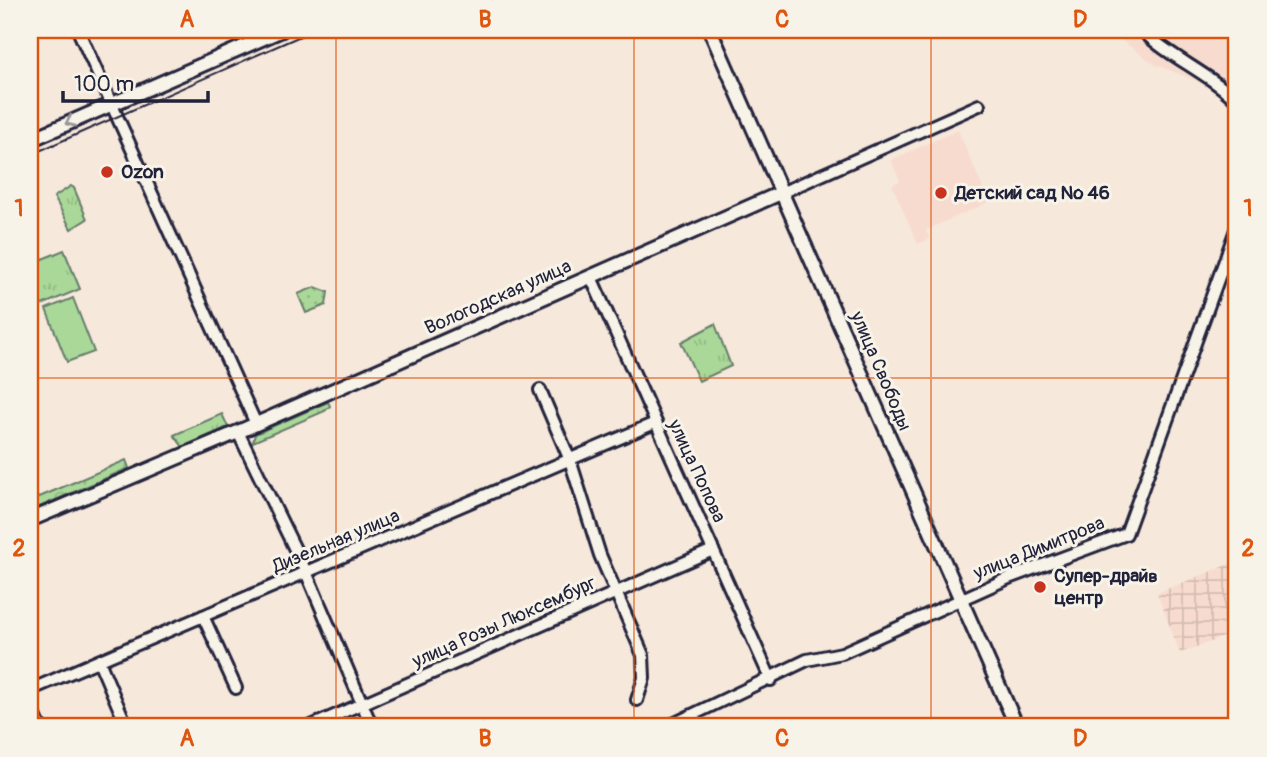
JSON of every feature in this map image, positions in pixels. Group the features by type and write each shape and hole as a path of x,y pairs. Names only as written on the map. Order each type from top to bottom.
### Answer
{"main road":[{"path":"30,140 282,30"},
{"name":"улица Свободы","path":"710,30 1017,727"},
{"name":"Вологодская улица","path":"30,520 238,432 783,192"}],"street":[{"path":"78,30 256,424"},
{"path":"1142,30 1160,48 1205,74 1237,101"},
{"name":"Вологодская улица","path":"783,192 979,105"},
{"name":"улица Димитрова","path":"667,727 771,680 807,660 842,653 960,599 1106,538 1126,534 1237,227"},
{"name":"улица Попова","path":"591,277 771,680"},
{"path":"540,390 570,460 600,555 643,655 645,678 637,700"},
{"name":"Дизельная улица","path":"30,690 655,423"},
{"path":"238,432 306,572 372,727"},
{"name":"улица Розы Люксембург","path":"309,727 713,550"},
{"path":"203,616 236,688"},
{"path":"99,661 127,727"},
{"path":"30,704 40,727"}],"shaded area":[{"path":"1125,30 1237,30 1237,97 1154,64 1117,37"},
{"name":"Детский сад № 46","path":"958,130 989,202 926,230 930,239 918,244 892,185 900,181 891,160"},
{"path":"1237,561 1237,632 1180,653 1157,593"}],"green space":[{"path":"71,186 87,219 71,229 54,197"},
{"path":"64,250 80,289 30,310 30,264"},
{"path":"315,287 328,292 326,305 306,313 298,294"},
{"path":"73,298 94,352 67,362 46,309"},
{"path":"715,324 731,366 699,381 681,342"},
{"path":"328,402 330,406 325,411 253,442 255,434"},
{"path":"222,414 228,427 183,447 174,435"},
{"path":"126,460 129,468 30,511 30,501"}],"tram line":[{"path":"30,155 314,30"}],"place":[{"name":"Ozon","path":"107,172"},
{"name":"Детский сад № 46","path":"941,193"},
{"name":"Супер-драйв центр","path":"1040,587"}]}
